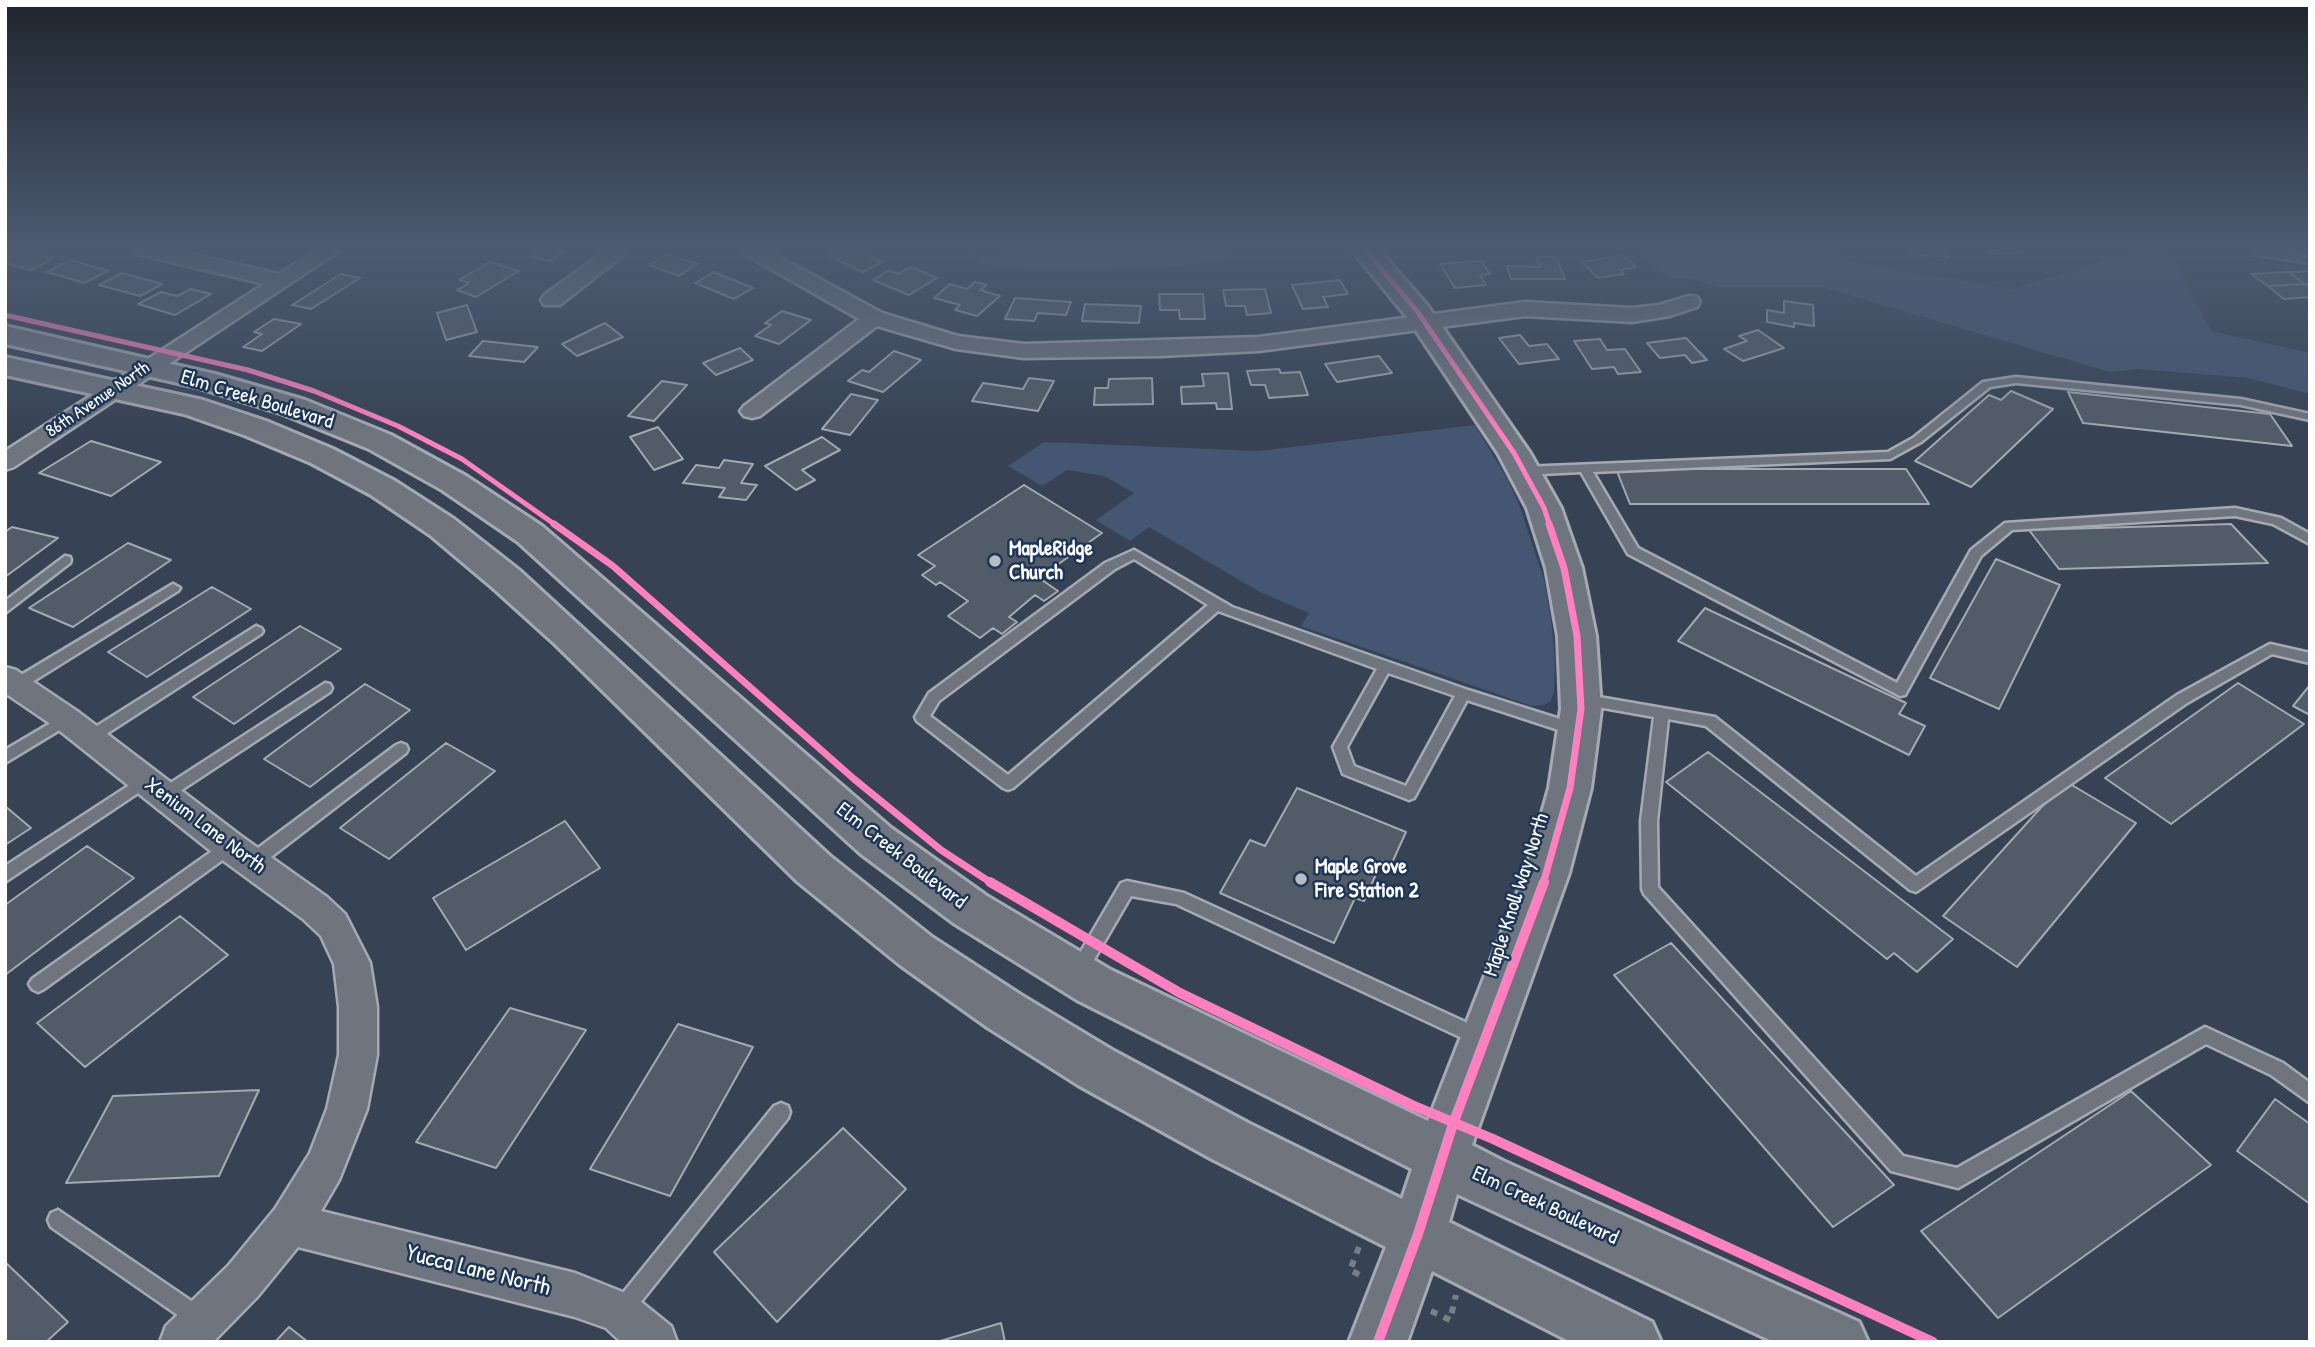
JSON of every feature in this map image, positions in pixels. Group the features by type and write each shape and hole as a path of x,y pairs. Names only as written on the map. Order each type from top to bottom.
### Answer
{"main road":[{"name":"Maple Knoll Way North","path":"1378,1342 1419,1234 1443,1155 1547,873 1570,788 1579,715 1577,636 1564,568 1544,509 1523,471 1416,312"},
{"name":"Elm Creek Boulevard","path":"5,335 130,379 192,407 255,428 323,456 383,488 442,527 506,579 814,869 916,951 1004,1012 1097,1068 1230,1141 1632,1342"},
{"name":"Elm Creek Boulevard","path":"5,366 130,379 204,380 293,407 380,442 454,483 530,534 876,841 971,910 1077,974 1443,1155 1484,1180 1839,1342"}],"street":[{"name":"86th Avenue North","path":"5,462 233,312"},
{"path":"862,312 873,318 956,342 1024,351 1060,352 1259,344 1501,312"},
{"path":"1576,312 1632,315 1661,312"},
{"path":"752,411 873,318"},
{"name":"Xenium Lane North","path":"11,682 315,908 333,925 352,963 358,1007 358,1055 347,1109 325,1166 290,1224 243,1281 193,1331"},
{"name":"Yucca Lane North","path":"290,1224 575,1295 620,1312 655,1342"}],"lane":[{"path":"1523,471 1890,455 1917,440 1987,384 2016,380 2241,402 2310,417"},
{"path":"1585,468 1633,551 1900,691 1976,553 2009,526 2235,512 2277,521 2310,540"},
{"path":"1217,604 1008,784 922,717 934,697 1110,566 1134,554 1227,610 1463,694 1579,715 1662,713 1710,721 1916,885 2182,699 2270,649 2310,658"},
{"path":"5,608 65,560"},
{"path":"11,682 173,589"},
{"path":"5,757 77,729 256,631"},
{"path":"1385,666 1340,747 1348,770 1409,794 1463,694"},
{"path":"5,875 325,688"},
{"path":"1662,713 1649,821 1650,889 1898,1164 1958,1178 2205,1035 2277,1069 2310,1094"},
{"path":"38,984 401,749"},
{"path":"1077,974 1127,888 1178,898 1485,1040"},
{"path":"620,1312 781,1112"},
{"path":"58,1220 193,1331"}],"shaded area":[{"path":"1906,312 2201,312 2211,331 2310,353 2310,394 2249,378 2137,369 2110,372"},
{"path":"1475,425 1509,482 1544,580 1555,660 1554,691 1551,701 1544,705 1532,706 1301,626 1309,613 1260,592 1149,527 1130,541 1096,520 1134,493 1104,476 1067,470 1042,486 1008,466 1044,442 1259,451"}],"building":[{"path":"470,312 477,332 446,340 437,313"},
{"path":"781,312 811,320 779,344 755,336 771,325 765,323"},
{"path":"962,312 982,312 977,316"},
{"path":"1008,312 1067,312 1066,315 1038,313 1034,321 1005,319"},
{"path":"1084,312 1140,312 1139,323 1082,321"},
{"path":"1179,312 1204,312 1205,319 1180,319"},
{"path":"1246,312 1271,313 1247,315"},
{"path":"1767,312 1813,312 1814,326 1794,323 1794,327 1767,322"},
{"path":"274,319 301,324 262,351 243,347 262,334 254,332"},
{"path":"605,323 623,337 577,356 562,344"},
{"path":"1758,330 1784,348 1743,361 1724,349 1747,341 1739,336"},
{"path":"1520,335 1529,346 1547,344 1559,359 1519,364 1499,338"},
{"path":"1686,338 1707,360 1692,363 1685,355 1660,358 1647,343"},
{"path":"1600,339 1607,350 1625,349 1641,372 1618,374 1614,367 1592,369 1574,341"},
{"path":"483,341 538,347 524,362 469,356"},
{"path":"740,348 753,360 716,375 703,363"},
{"path":"894,351 921,360 883,392 848,381 862,370 869,372"},
{"path":"1379,356 1392,373 1337,382 1325,364"},
{"path":"1279,369 1281,373 1300,372 1308,395 1269,398 1265,385 1251,385 1247,371"},
{"path":"1228,373 1232,409 1217,409 1216,403 1182,404 1181,387 1204,386 1202,374"},
{"path":"1029,378 1054,381 1038,411 972,401 983,383 1023,389"},
{"path":"1152,378 1153,404 1094,405 1095,388 1108,388 1109,379"},
{"path":"662,381 687,385 654,421 628,416"},
{"path":"2011,391 2053,409 1971,487 1915,461 1989,395 2001,400"},
{"path":"2068,392 2270,414 2292,446 2083,423"},
{"path":"851,394 878,400 850,435 822,429"},
{"path":"658,427 683,459 654,470 630,437"},
{"path":"822,437 840,450 802,470 815,480 796,490 765,466"},
{"path":"91,441 161,462 111,496 39,473"},
{"path":"724,460 753,464 741,483 757,485 746,500 719,497 725,488 683,483 696,465 719,468"},
{"path":"1616,469 1906,469 1929,504 1630,504"},
{"name":"MapleRidge Church","path":"1024,485 1102,533 1039,578 1058,591 1044,601 1035,595 1009,617 1017,622 1002,634 993,628 980,638 948,616 968,601 940,582 936,585 922,575 935,566 918,555"},
{"path":"2231,524 2268,563 2059,569 2029,530"},
{"path":"12,527 58,538 5,577 5,532"},
{"path":"128,543 171,560 73,627 29,608"},
{"path":"1996,559 2060,585 1999,709 1930,678"},
{"path":"212,587 251,609 147,677 108,652"},
{"path":"1705,608 1906,703 1899,714 1925,726 1909,755 1678,641"},
{"path":"300,626 341,649 234,724 193,697"},
{"path":"2238,683 2304,724 2171,824 2105,778"},
{"path":"365,684 410,710 310,787 264,759"},
{"path":"2310,685 2310,715 2293,706"},
{"path":"446,743 495,771 389,859 340,828"},
{"path":"1708,752 1953,939 1917,972 1894,953 1887,959 1666,782"},
{"path":"2065,781 2136,823 2017,967 1943,916"},
{"name":"Maple Grove Fire Station 2","path":"1297,788 1406,832 1391,865 1382,861 1364,901 1355,898 1334,943 1220,893 1250,840 1265,846"},
{"path":"5,806 31,828 5,845"},
{"path":"565,821 600,868 466,950 433,898"},
{"path":"87,846 134,878 5,975 5,905"},
{"path":"180,916 228,955 85,1067 37,1023"},
{"path":"1671,943 1894,1185 1833,1227 1614,975"},
{"path":"510,1008 586,1030 496,1168 416,1142"},
{"path":"678,1024 753,1047 670,1196 590,1169"},
{"path":"259,1090 219,1176 66,1183 113,1096"},
{"path":"2131,1091 2211,1165 1998,1318 1921,1231"},
{"path":"2275,1099 2310,1124 2310,1204 2237,1151"},
{"path":"843,1128 906,1189 777,1322 714,1252"},
{"path":"5,1262 68,1322 46,1342 5,1342"},
{"path":"1001,1323 1005,1342 937,1342"},
{"path":"289,1327 308,1342 275,1342"}],"cycle path":[{"path":"1378,1342 1418,1234 1453,1124 1547,873 1570,788 1581,709 1577,636 1564,568 1544,508 1514,453 1418,312"},
{"path":"5,315 248,370 314,391 398,426 462,459 613,566 854,779 941,850 1016,899 1180,993 1412,1105 1493,1139 1933,1342"}],"place":[{"name":"MapleRidge Church","path":"995,561"},
{"name":"Maple Grove Fire Station 2","path":"1301,879"}]}
